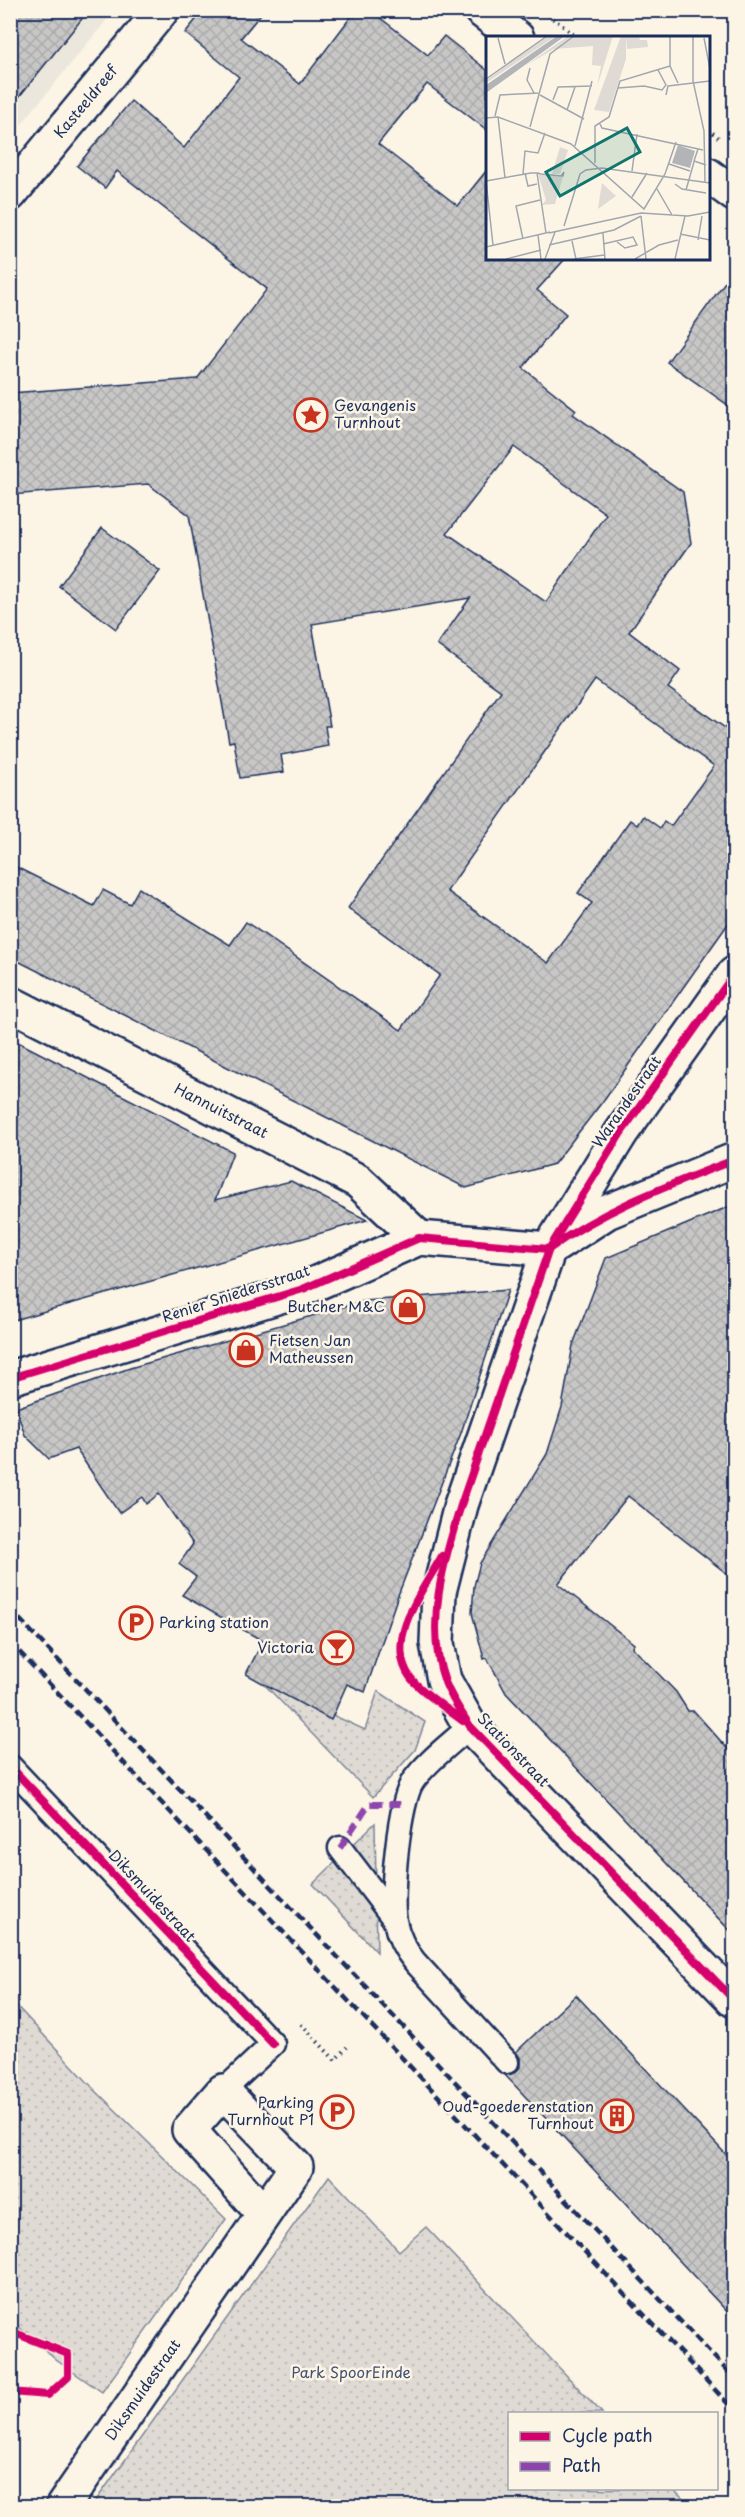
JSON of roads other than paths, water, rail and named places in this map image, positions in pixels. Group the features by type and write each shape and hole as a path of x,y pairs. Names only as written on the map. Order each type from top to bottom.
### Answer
{"street":[{"name":"Kasteeldreef","path":"10,194 162,10"},
{"path":"481,10 514,36"},
{"path":"709,176 735,194"},
{"name":"Warandestraat","path":"549,1249 621,1133 735,974"},
{"name":"Hannuitstraat","path":"10,1003 358,1181 419,1238"},
{"path":"549,1249 608,1212 735,1160"},
{"name":"Renier Sniedersstraat","path":"10,1378 303,1289 419,1238 549,1249"},
{"name":"Stationstraat","path":"549,1249 460,1505 440,1592 437,1643 444,1680 470,1726 735,2000"},
{"name":"Diksmuidestraat","path":"63,2506 264,2214 296,2167 223,2091 189,2130 264,2214"}],"lane":[{"path":"394,1919 400,1818 407,1792 422,1771 470,1726"},
{"name":"Diksmuidestraat","path":"10,1766 273,2044 223,2091"},
{"path":"340,1848 394,1919 405,1949 415,1962 507,2062"}],"railway":[{"path":"10,1609 734,2378"},
{"path":"10,1642 734,2410"}],"place":[{"name":"Gevangenis Turnhout","path":"311,415"},
{"name":"Butcher M&C","path":"408,1307"},
{"name":"Fietsen Jan Matheussen","path":"246,1350"},
{"name":"Parking station","path":"136,1623"},
{"name":"Victoria","path":"337,1648"},
{"name":"Parking Turnhout P1","path":"337,2112"},
{"name":"Oud-goederenstation Turnhout","path":"617,2116"}],"park label":[{"name":"Park SpoorEinde","path":"351,2373"}]}
